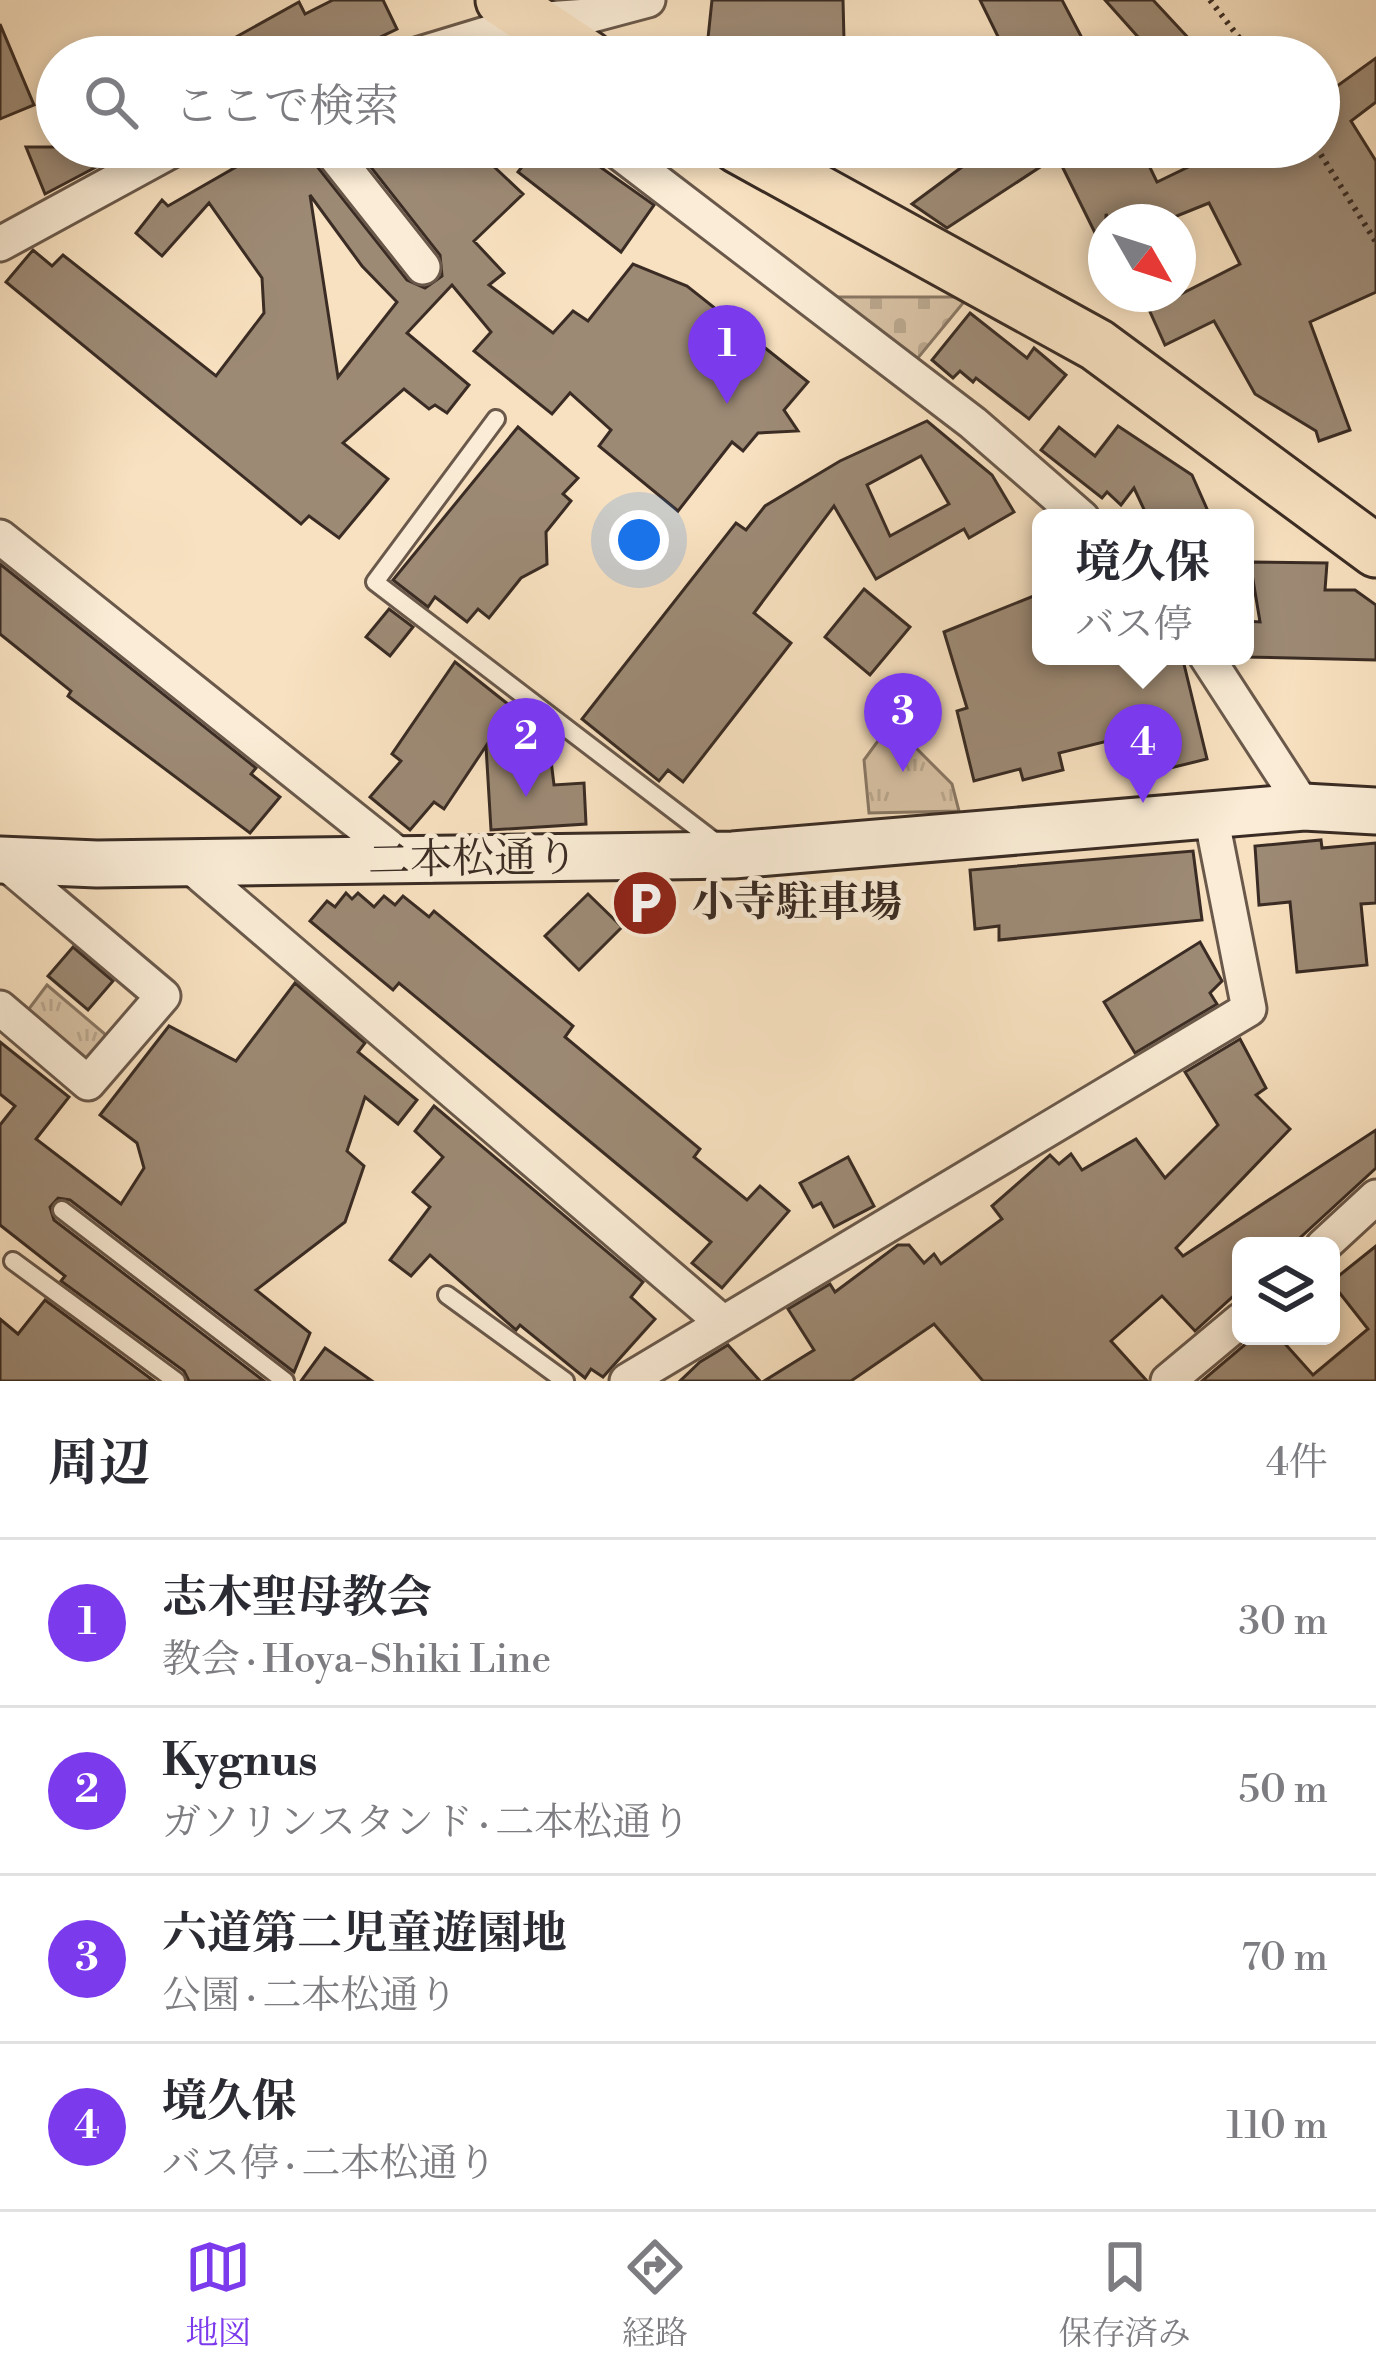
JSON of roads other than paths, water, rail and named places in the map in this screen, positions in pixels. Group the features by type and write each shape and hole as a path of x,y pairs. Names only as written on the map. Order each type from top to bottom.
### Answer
{"main road":[{"path":"776,168 1097,345 1376,551"}],"street":[{"path":"479,36 648,0"},
{"path":"0,244 139,168"},
{"path":"345,168 423,267"},
{"path":"639,168 973,423 1072,509"},
{"path":"0,537 406,861"},
{"path":"1212,665 1304,807"},
{"name":"二本松通り","path":"1,860 188,863 734,855 1304,807 1371,811"},
{"path":"627,1381 668,1370 722,1322 1249,1009 1211,816"},
{"path":"0,1008 88,1083 163,996 1,860"},
{"path":"188,863 722,1322"},
{"path":"1333,1237 1376,1197"},
{"path":"1168,1381 1232,1328"}],"lane":[{"path":"496,419 375,581 734,855"},
{"path":"62,1210 285,1381"},
{"path":"13,1261 176,1381"},
{"path":"447,1295 566,1381"}],"place":[{"name":"志木聖母教会","path":"727,404"},
{"name":"六道第二児童遊園地","path":"903,772"},
{"name":"Kygnus","path":"526,797"},
{"name":"境久保","path":"1143,803"},
{"name":"小寺駐車場","path":"645,903"}]}
